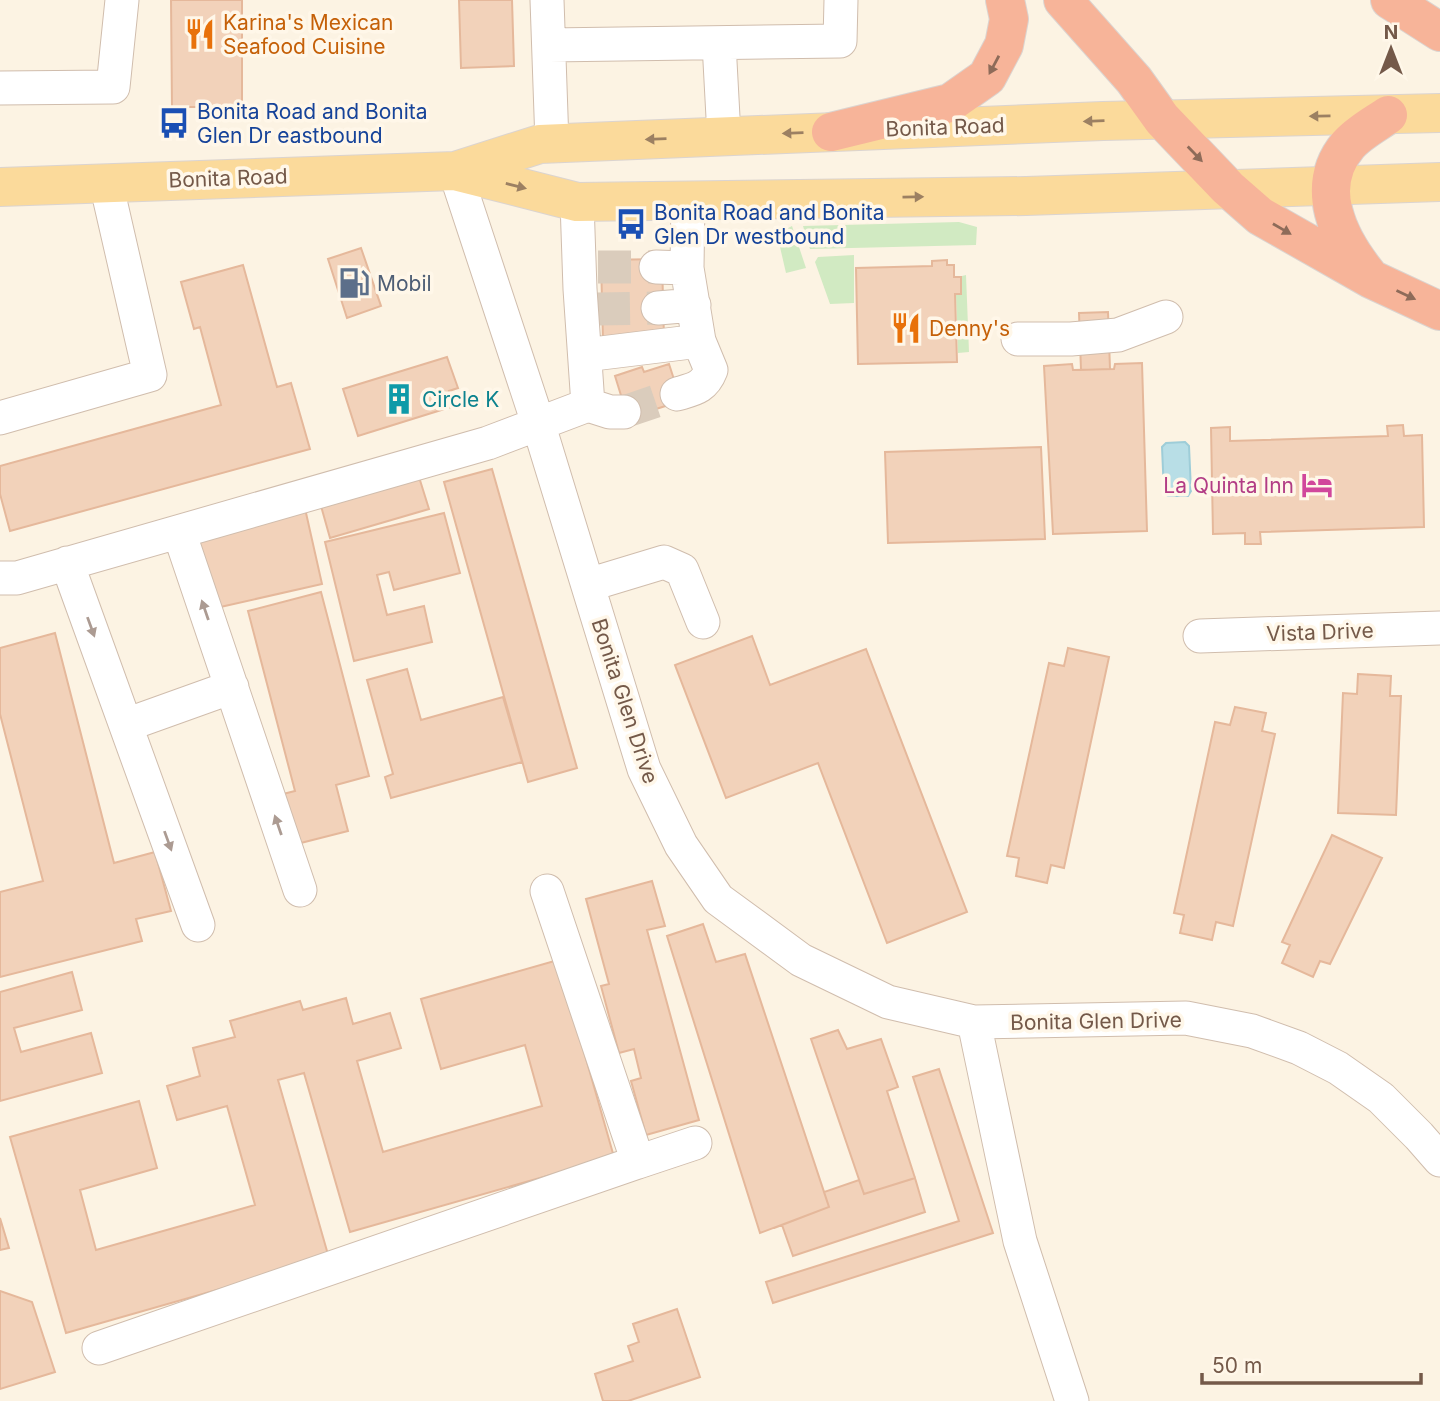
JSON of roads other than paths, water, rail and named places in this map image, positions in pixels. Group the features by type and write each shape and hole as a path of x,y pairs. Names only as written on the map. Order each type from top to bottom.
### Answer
{"highway":[{"path":"831,132 950,103 987,77 1004,45 1009,19 1005,0"},
{"path":"1063,0 1134,80 1162,119 1228,188 1259,216 1371,279 1440,312"},
{"path":"1390,0 1437,30"},
{"path":"1371,279 1350,253 1340,232 1333,211 1330,185 1335,165 1349,144 1388,115"}],"main road":[{"name":"Bonita Road","path":"0,187 455,171 540,144 1162,119 1440,113"},
{"name":"Bonita Road","path":"455,171 577,202 1026,196 1440,182"}],"street":[{"path":"0,88 113,87 122,0"},
{"path":"547,0 552,144"},
{"path":"549,45 840,41 841,0"},
{"path":"719,43 724,136"},
{"name":"Bonita Glen Drive","path":"455,171 539,426 644,769 681,845 718,898 801,960 888,1002 974,1022 1186,1018 1252,1031 1299,1048 1338,1068 1381,1098 1440,1160"},
{"path":"0,418 150,375 106,183"},
{"path":"677,394 706,382 705,356 694,305 671,267 688,200"},
{"path":"577,202 589,267 585,355 588,405"},
{"path":"658,308 694,305"},
{"path":"1018,339 1118,335 1167,317"},
{"path":"585,355 705,356"},
{"path":"0,578 17,578 488,443 539,426 588,405 610,412 624,412"},
{"path":"179,532 300,890"},
{"path":"588,585 664,562 682,570 703,622"},
{"path":"67,563 198,925"},
{"name":"Vista Drive","path":"1200,636 1440,628"},
{"path":"126,724 232,687"},
{"path":"547,891 638,1162"},
{"path":"974,1022 1020,1241 1072,1401"},
{"path":"99,1348 695,1143"}],"water":[{"path":"1185,442 1189,446 1191,491 1188,496 1168,496 1164,493 1162,447 1166,443"}],"tunnel":[{"path":"598,267 656,267"},
{"path":"597,309 658,308"},
{"path":"624,412 677,394"}],"place":[{"name":"Karina's Mexican Seafood Cuisine","path":"200,34"},
{"name":"Bonita Road and Bonita Glen Dr eastbound","path":"174,123"},
{"name":"Bonita Road and Bonita Glen Dr westbound","path":"631,224"},
{"name":"Mobil","path":"354,283"},
{"name":"Denny's","path":"906,328"},
{"name":"Circle K","path":"399,399"},
{"name":"La Quinta Inn","path":"1317,485"}]}
